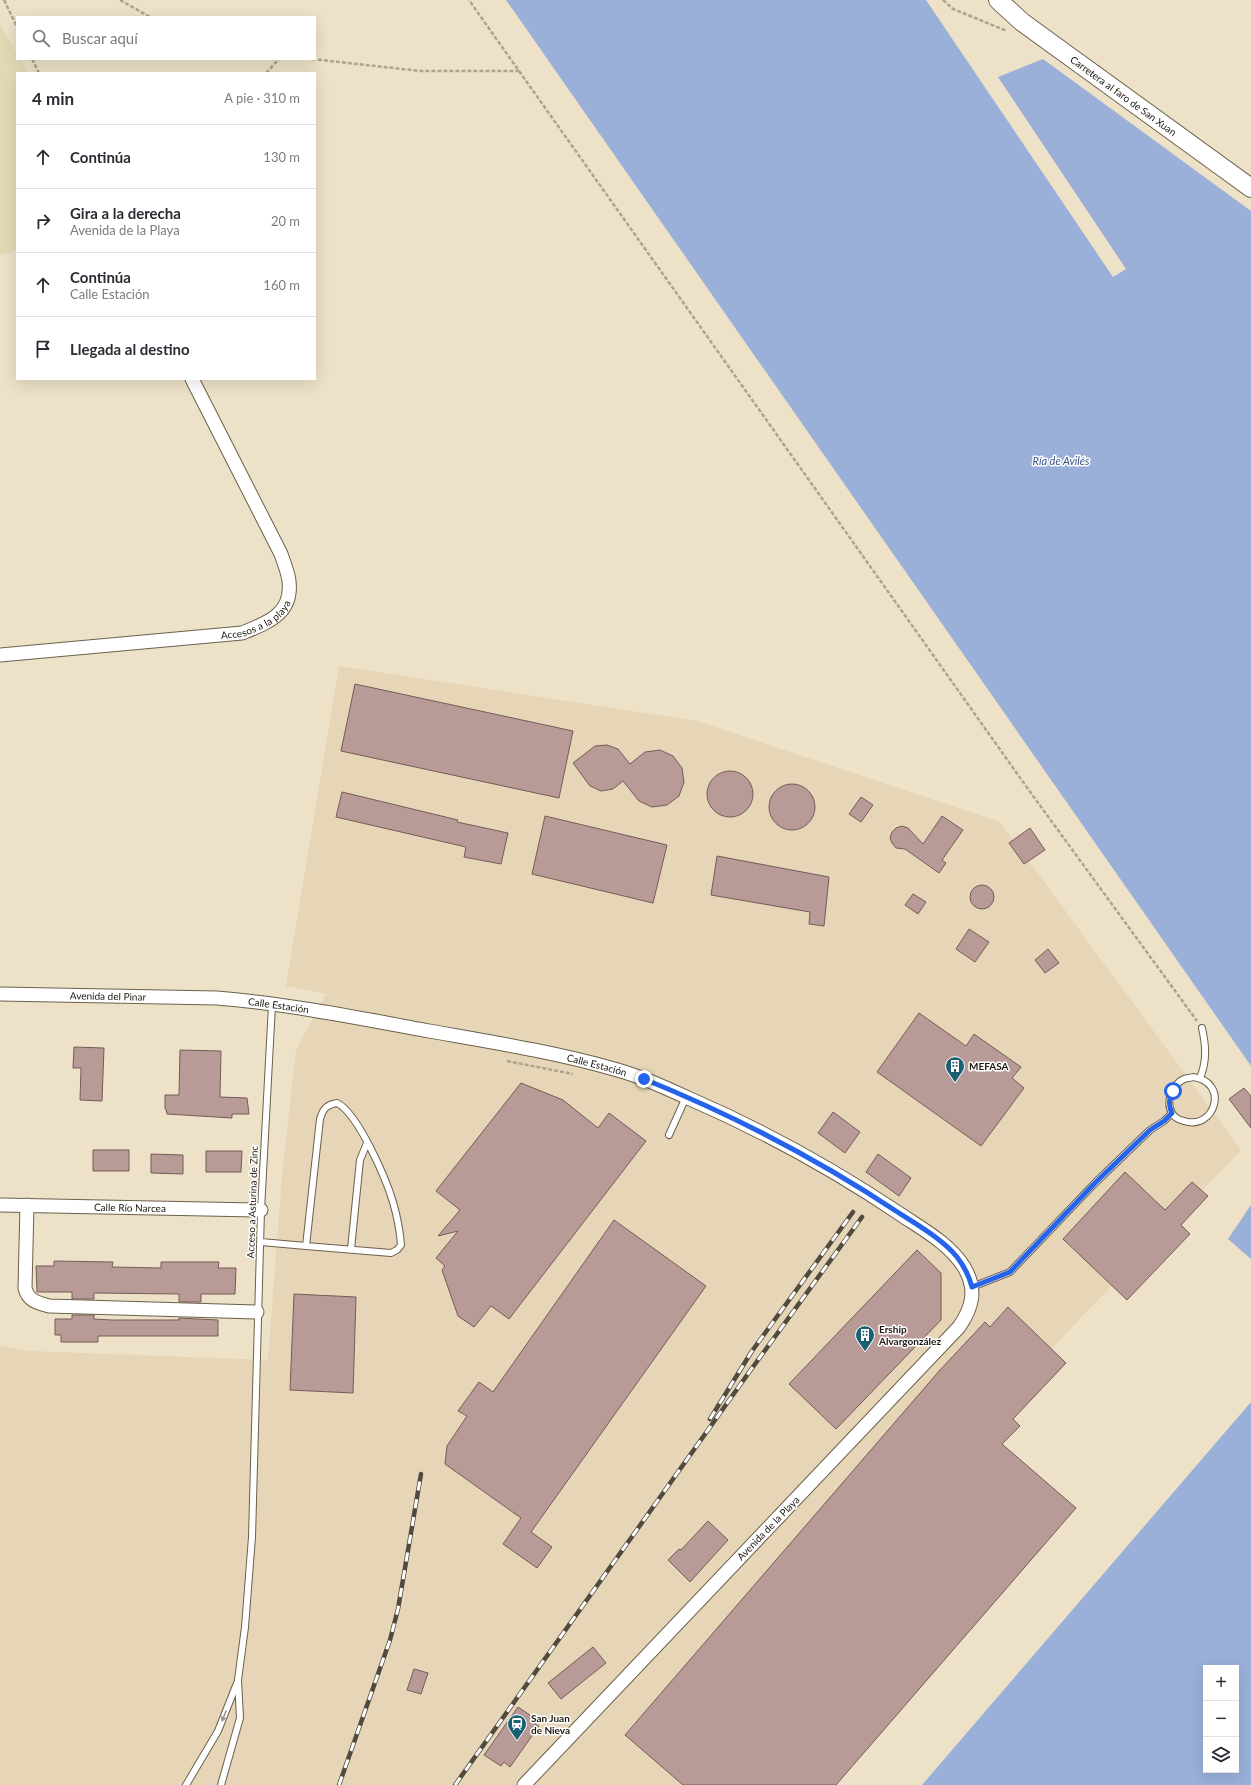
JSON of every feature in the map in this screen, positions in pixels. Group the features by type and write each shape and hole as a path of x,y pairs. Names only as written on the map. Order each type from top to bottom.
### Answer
{"street":[{"name":"Carretera al faro de San Xuan","path":"998,0 1022,22 1251,188"},
{"name":"Accesos a la playa","path":"0,655 242,633 263,624 284,609 288,596 289,581 281,554 193,380"},
{"name":"Avenida del Pinar","path":"0,994 216,998"},
{"name":"Calle Estación","path":"216,998 350,1017 495,1043 574,1059 614,1069 644,1079 764,1133 867,1192 936,1238 957,1257"},
{"name":"Calle Río Narcea","path":"0,1205 261,1210"},
{"path":"27,1206 25,1288 27,1295 35,1302 50,1306 257,1312"},
{"name":"Avenida de la Playa","path":"524,1785 949,1338 969,1311 972,1296 972,1287 964,1267 957,1257"}],"lane":[{"name":"Acceso a Asturina de Zinc","path":"238,1680 245,1627 252,1537 257,1312 272,1005"},
{"path":"1200,1078 1204,1068 1206,1050 1202,1028"},
{"path":"1184,1078 1200,1078 1206,1080 1215,1094 1214,1108 1210,1114 1198,1122 1189,1123 1178,1119 1169,1107 1173,1091 1184,1078"},
{"path":"669,1134 686,1097"},
{"path":"261,1242 306,1246 351,1249 391,1253 397,1250 401,1244 398,1222 392,1200 367,1143 357,1124 344,1106 337,1104 328,1104 322,1111 306,1246"},
{"path":"972,1287 1010,1272 1094,1184 1150,1130 1164,1121 1172,1113"},
{"path":"351,1249 360,1160 367,1143"},
{"path":"186,1785 218,1731 238,1680"},
{"path":"221,1785 240,1718 238,1680"}],"path":[{"path":"4,0 16,25"},
{"path":"120,0 148,16"},
{"path":"469,0 1028,789 1202,1028"},
{"path":"316,59 420,71 519,71"},
{"path":"32,60 38,72"},
{"path":"267,72 278,60"},
{"path":"504,1060 581,1076"}],"shaded area":[{"path":"339,666 697,721 1000,822 1241,1150 723,1693 733,1785 0,1785 0,1346 30,1351 268,1360 282,1176 296,1050 326,994 286,986"}],"sand":[{"path":"0,24 16,52 16,60 21,60 27,72 16,72 16,250 0,255"}],"water":[{"name":"Ría de Avilés","path":"506,0 926,0 1113,277 1126,269 998,77 1043,59 1251,211 1251,1066"},
{"path":"1251,1205 1251,1259 1228,1239"},
{"path":"1251,1402 1251,1785 922,1785"}],"building":[{"path":"355,684 573,731 559,798 341,751"},
{"path":"607,745 618,749 630,764 645,752 660,750 673,756 682,768 684,782 679,796 667,805 652,807 639,801 623,781 613,789 601,791 590,786 573,763 595,746"},
{"path":"730,771 743,775 749,781 753,794 749,807 743,813 730,817 717,813 711,807 707,794 711,781 717,775"},
{"path":"792,784 805,788 811,794 815,807 811,820 805,826 792,830 779,826 773,820 769,807 773,794 779,788"},
{"path":"342,792 458,820 457,822 508,833 501,864 464,857 466,847 336,817"},
{"path":"861,797 873,805 861,822 849,814"},
{"path":"545,816 667,845 653,903 532,874"},
{"path":"942,816 963,830 942,860 946,863 939,873 905,849 896,848 890,838 892,832 896,828 902,826 908,828 923,844"},
{"path":"1030,828 1045,850 1024,864 1009,843"},
{"path":"717,856 829,877 824,926 809,924 810,912 711,895"},
{"path":"982,885 990,889 994,897 990,905 982,909 974,905 970,897 974,889"},
{"path":"913,894 926,902 918,914 905,905"},
{"path":"969,929 989,942 975,962 956,949"},
{"path":"1048,949 1059,963 1045,973 1035,960"},
{"name":"MEFASA","path":"919,1013 966,1046 974,1034 1021,1067 1012,1078 1024,1088 981,1146 877,1072"},
{"path":"74,1047 104,1048 102,1101 80,1100 81,1068 73,1068"},
{"path":"180,1050 221,1051 220,1097 247,1098 249,1114 232,1114 232,1118 167,1114 165,1109 165,1095 179,1095"},
{"path":"521,1083 563,1100 598,1128 609,1113 646,1141 509,1319 491,1306 474,1327 458,1316 442,1270 445,1266 436,1258 458,1231 438,1236 460,1210 436,1191"},
{"path":"1244,1088 1251,1096 1251,1128 1229,1099"},
{"path":"833,1112 860,1132 845,1153 818,1133"},
{"path":"93,1150 129,1150 129,1171 93,1171"},
{"path":"206,1151 242,1151 241,1172 206,1172"},
{"path":"151,1154 183,1155 183,1174 151,1173"},
{"path":"878,1154 911,1178 899,1196 866,1172"},
{"path":"1125,1172 1165,1210 1192,1182 1208,1196 1181,1225 1190,1234 1127,1300 1063,1239"},
{"path":"614,1220 706,1286 531,1532 552,1547 537,1568 503,1544 521,1518 445,1464 447,1446 467,1416 458,1411 479,1382 493,1392"},
{"name":"Ership Alvargonzález","path":"917,1250 941,1273 941,1320 836,1429 789,1384"},
{"path":"54,1261 113,1262 112,1267 161,1268 161,1262 219,1262 218,1268 236,1268 235,1294 201,1294 201,1302 179,1302 179,1294 94,1293 94,1299 72,1299 72,1292 37,1292 36,1266 54,1266"},
{"path":"294,1294 356,1297 353,1393 290,1390"},
{"path":"1008,1307 1066,1363 1013,1419 1020,1426 1002,1444 1076,1508 836,1785 683,1785 625,1735 940,1370 985,1322 990,1327"},
{"path":"72,1315 94,1315 94,1319 112,1320 179,1320 179,1318 218,1320 218,1336 98,1336 98,1342 61,1342 61,1335 55,1335 55,1319 72,1319"},
{"path":"708,1521 728,1540 690,1582 668,1560 679,1549 681,1550"},
{"path":"593,1647 606,1663 561,1699 548,1683"},
{"path":"414,1669 428,1673 421,1694 407,1690"},
{"path":"518,1707 537,1720 535,1724 539,1726 510,1767 504,1762 501,1766 484,1755"}],"railway":[{"path":"710,1419 752,1351 853,1212"},
{"path":"455,1785 750,1371 862,1217"},
{"path":"339,1785 390,1640 398,1609 421,1474"}],"place":[{"name":"MEFASA","path":"955,1083"},
{"name":"Ership Alvargonzález","path":"865,1352"},
{"name":"San Juan de Nieva","path":"517,1741"}],"route":[{"path":"644,1079 706,1105 764,1133 867,1192 936,1238 948,1248 964,1267 972,1287 1010,1272 1094,1184 1150,1130 1164,1121 1172,1113 1169,1107 1173,1091"}]}
